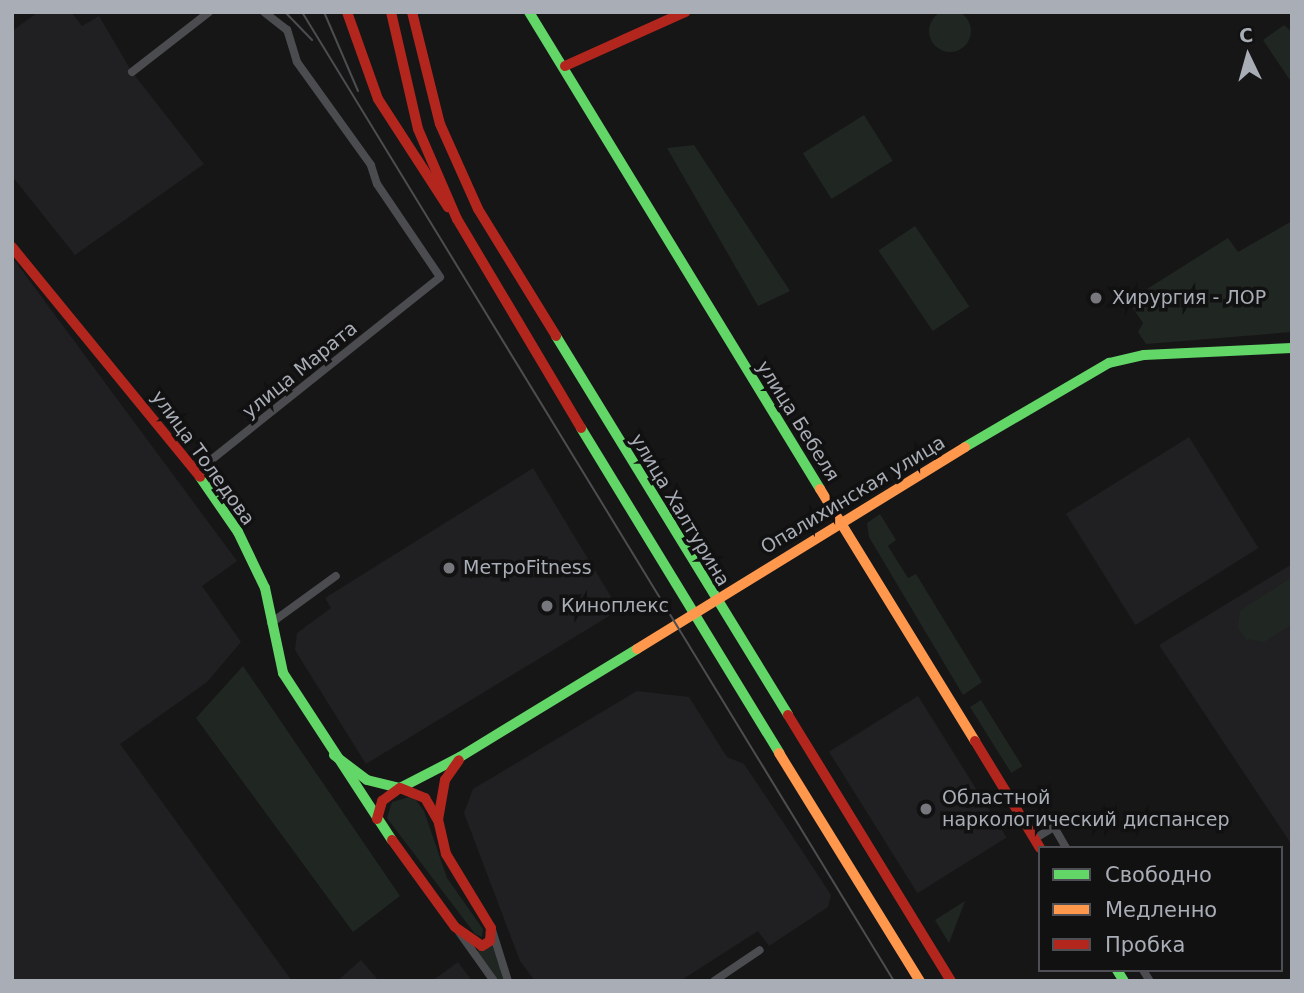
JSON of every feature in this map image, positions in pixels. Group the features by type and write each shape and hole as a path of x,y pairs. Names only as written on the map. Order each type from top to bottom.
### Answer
{"main road":[{"path":"347,12 378,99 413,159 457,219 693,614 920,981"},
{"path":"391,12 396,44 418,129 457,219"},
{"name":"улица Халтурина","path":"412,12 440,124 478,209 714,601 951,981"},
{"name":"улица Бебеля","path":"529,12 565,66 1037,843"},
{"path":"565,66 685,12"},
{"name":"улица Толедова","path":"12,247 196,472 238,532 264,588 283,673 377,819 455,927"},
{"name":"Опалихинская улица","path":"400,788 460,757 841,523 1109,363 1144,355 1292,348"},
{"path":"334,755 367,780 400,788 425,798 438,820 446,854 491,928 489,941 482,946 455,927"},
{"path":"438,820 445,780 460,757"},
{"path":"377,819 382,802 400,788"}],"street":[{"path":"132,72 209,12"},
{"name":"улица Марата","path":"196,472 439,277 377,184 371,165 297,62 287,30 264,12"},
{"path":"271,623 336,576"},
{"path":"1037,843 1054,827 1065,846"},
{"path":"455,927 494,981"},
{"path":"491,928 508,981"},
{"path":"714,981 760,950"}],"shaded area":[{"path":"950,10 965,16 971,31 965,46 950,52 935,46 929,31 935,16"},
{"path":"38,12 71,12 82,26 99,16 132,72 204,164 75,255 12,176 12,31"},
{"path":"1284,25 1292,32 1292,83 1263,40"},
{"path":"864,115 893,161 832,199 803,153"},
{"path":"694,145 790,291 758,306 667,148"},
{"path":"1292,221 1292,332 1146,344 1138,332 1143,323 1128,301 1228,238 1238,252"},
{"path":"915,226 969,306 933,331 879,251"},
{"path":"12,257 237,561 202,586 241,642 207,682 120,744 292,981 12,981"},
{"path":"1189,437 1258,548 1135,625 1066,514"},
{"path":"533,468 619,610 366,764 295,650 297,633 331,608 325,598"},
{"path":"880,514 896,540 888,546 908,578 916,574 982,682 963,695 869,537 867,523"},
{"path":"1292,564 1292,845 1159,645"},
{"path":"1292,577 1292,624 1264,642 1246,639 1238,628 1240,611"},
{"path":"243,666 400,896 353,932 196,718"},
{"path":"637,691 689,697 727,757 744,764 789,831 831,895 828,907 769,946 758,931 680,981 535,981 520,961 464,813 473,789"},
{"name":"Областной наркологический диспансер","path":"918,696 1006,838 917,893 829,752"},
{"path":"981,700 1022,766 1011,773 970,707"},
{"path":"413,796 424,811 447,878 483,929 482,937 475,934 387,818 392,802"},
{"path":"965,901 949,943 935,920"},
{"path":"495,944 503,981 498,981 476,951"},
{"path":"361,960 379,981 337,981"},
{"path":"458,962 472,981 432,981"}],"tram line":[{"path":"285,12 312,40"},
{"path":"302,12 894,981"},
{"path":"324,12 358,91"}],"traffic: fast":[{"path":"529,12 820,489"},
{"path":"556,336 788,715"},
{"path":"965,447 1109,363 1144,355 1292,348"},
{"path":"581,428 779,753"},
{"path":"200,477 238,532 265,588 283,673 392,840"},
{"path":"334,755 367,780 400,788 460,757 637,649"},
{"path":"1118,972 1124,981"}],"traffic: slow":[{"path":"637,649 965,447"},
{"path":"820,489 975,741"},
{"path":"779,753 920,981"}],"traffic: jam":[{"path":"347,12 378,99 448,207"},
{"path":"391,12 418,129 457,219 581,428"},
{"path":"412,12 440,124 478,209 556,336"},
{"path":"565,66 685,12"},
{"path":"12,247 200,477"},
{"path":"788,715 951,981"},
{"path":"975,741 1039,846"},
{"path":"392,840 455,927 482,946 490,941 491,928 446,854 438,820 445,780 459,760"},
{"path":"377,819 382,801 400,788 425,798 437,819"}],"place":[{"name":"Хирургия - ЛОР","path":"1096,298"},
{"name":"МетроFitness","path":"449,568"},
{"name":"Киноплекс","path":"547,606"},
{"name":"Областной наркологический диспансер","path":"926,809"}]}
